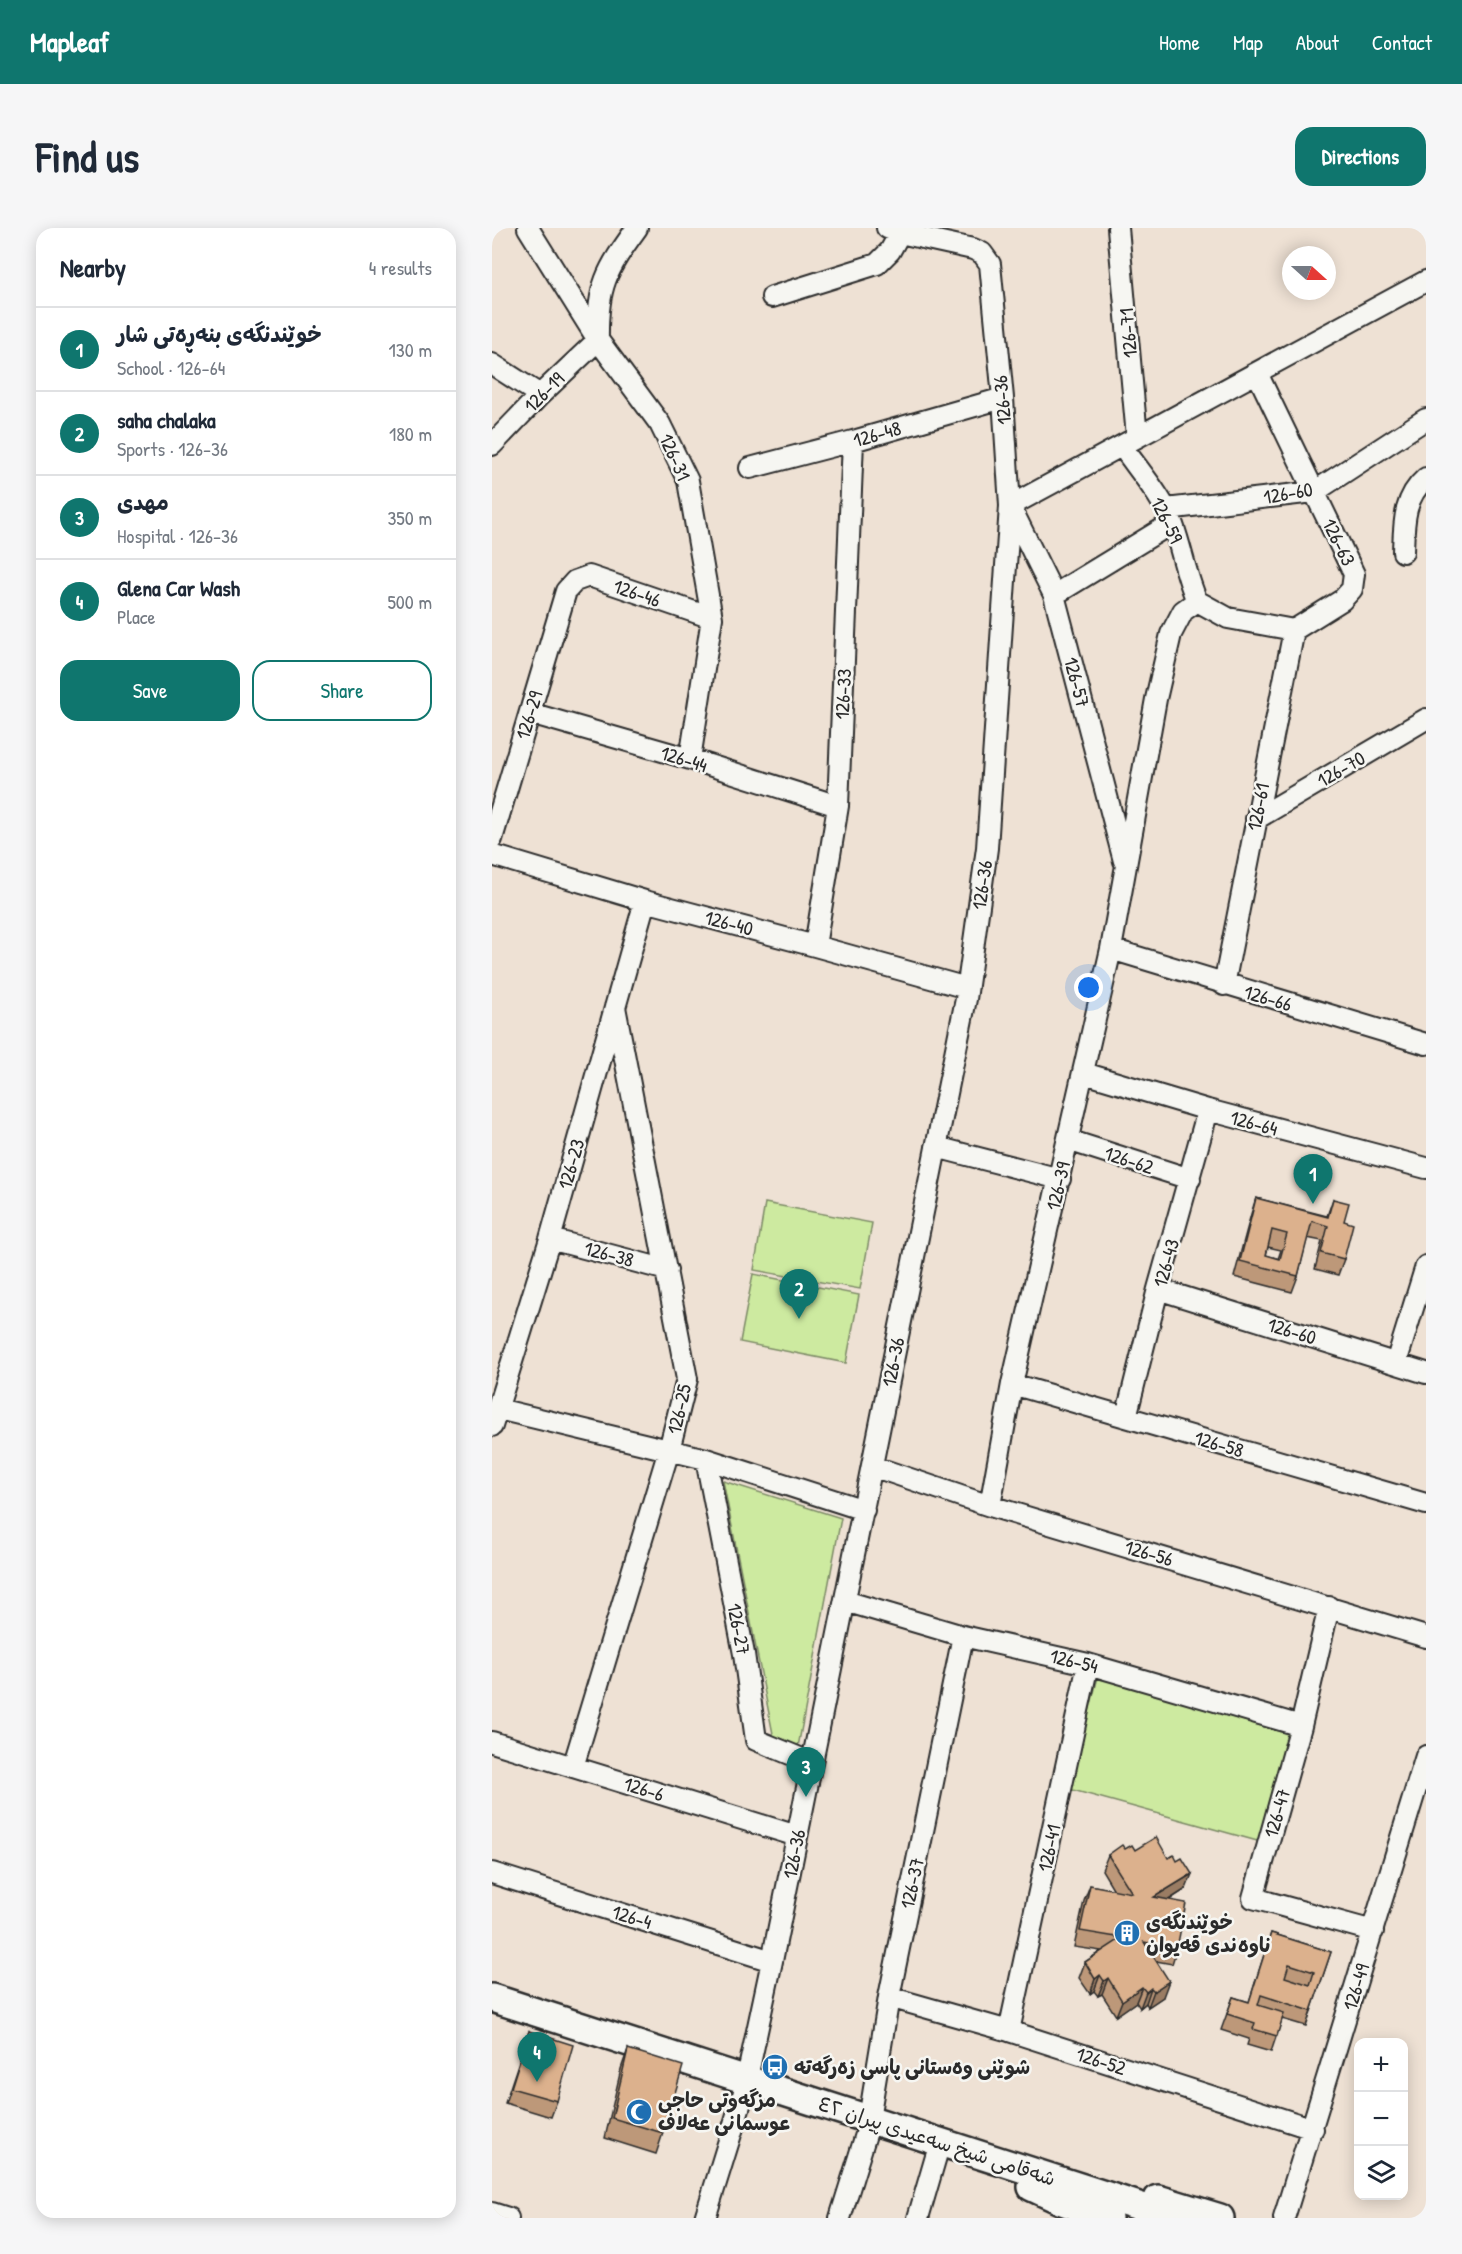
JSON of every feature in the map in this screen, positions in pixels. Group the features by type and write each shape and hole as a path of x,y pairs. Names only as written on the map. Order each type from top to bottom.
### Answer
{"main road":[{"name":"شەقامی شیخ سەعیدی پیران ٤٢","path":"492,1998 745,2086"},
{"name":"شەقامی شیخ سەعیدی پیران ٤٢","path":"492,2013 745,2086 1014,2172 1147,2218"},
{"name":"شەقامی شیخ سەعیدی پیران ٤٢","path":"868,2125 937,2153 1014,2172 1176,2218"},
{"path":"1014,2172 1060,2200 1108,2218"},
{"path":"1014,2172 1085,2178 1220,2218"}],"street":[{"name":"126-31","path":"528,228 598,340 660,424 688,481 712,618 690,759"},
{"path":"598,340 600,293 606,274 637,228"},
{"name":"126-71","path":"1118,228 1130,441"},
{"path":"772,297 877,264 890,251 893,230"},
{"name":"126-36","path":"705,2218 745,2086 813,1763 968,988 987,848 1010,506 1003,398 990,264 982,253 973,249 893,230"},
{"path":"1010,506 1426,281"},
{"name":"126-19","path":"492,445 598,340"},
{"path":"492,364 540,395"},
{"name":"126-63","path":"1257,372 1354,574 1352,589 1342,600 1294,630"},
{"name":"126-48","path":"750,468 1003,398"},
{"name":"126-60","path":"1169,516 1314,492 1426,419"},
{"name":"126-33","path":"815,946 838,806 853,441"},
{"name":"126-59","path":"1130,441 1169,516 1197,601"},
{"path":"1403,552 1405,510 1413,493 1426,478"},
{"name":"126-57","path":"1010,506 1054,595 1125,866"},
{"path":"1054,595 1169,516"},
{"name":"126-46","path":"567,591 575,580 589,576 712,618"},
{"name":"126-29","path":"492,839 567,591"},
{"path":"1197,601 1228,618 1294,630"},
{"name":"126-39","path":"990,1506 1012,1384 1111,949 1156,699 1171,634 1183,611 1197,601"},
{"name":"126-61","path":"1224,985 1294,630"},
{"name":"126-44","path":"530,714 690,759 838,806"},
{"name":"126-70","path":"1256,819 1426,719"},
{"name":"126-40","path":"492,855 645,901 968,988"},
{"name":"126-23","path":"495,1417 550,1239 645,901"},
{"name":"126-66","path":"1111,949 1224,985 1426,1044"},
{"name":"126-25","path":"573,1767 669,1450 687,1379 615,1007"},
{"name":"126-64","path":"1084,1073 1208,1110 1426,1168"},
{"name":"126-43","path":"1126,1417 1158,1289 1208,1110"},
{"name":"126-62","path":"1068,1140 1190,1179"},
{"path":"936,1147 1060,1179"},
{"name":"126-38","path":"550,1239 667,1270"},
{"path":"1396,1363 1426,1266"},
{"name":"126-60","path":"1158,1289 1426,1373"},
{"name":"126-58","path":"1012,1384 1426,1504"},
{"path":"495,1417 706,1459 864,1510"},
{"name":"126-27","path":"706,1459 744,1654 756,1740 813,1763"},
{"name":"126-56","path":"872,1466 990,1506 1426,1637"},
{"name":"126-54","path":"845,1601 963,1636 1088,1664 1301,1726"},
{"name":"126-47","path":"1329,1607 1301,1726 1253,1898 1373,1931"},
{"name":"126-37","path":"840,2218 868,2125 889,1997 963,1636"},
{"name":"126-41","path":"1009,2031 1088,1664"},
{"name":"126-6","path":"492,1742 797,1836"},
{"name":"126-49","path":"1284,2218 1426,1756"},
{"name":"126-4","path":"492,1873 772,1961"},
{"name":"126-52","path":"889,1997 1009,2031 1313,2129"},
{"path":"918,2218 937,2153"},
{"path":"492,2213 508,2218"}],"green space":[{"path":"765,1203 872,1223 860,1289 754,1270"},
{"path":"753,1274 859,1295 846,1363 740,1342"},
{"path":"723,1481 841,1518 798,1747 774,1739"},
{"path":"1098,1677 1288,1734 1261,1842 1069,1789"}],"building":[{"path":"1256,1198 1328,1217 1333,1199 1349,1203 1344,1221 1353,1224 1344,1259 1321,1253 1328,1226 1312,1221 1298,1276 1240,1261","holes":["1272,1230 1287,1234 1280,1259 1266,1255"]},
{"name":"خوێندنگەی ناوەندی قەیوان","path":"1156,1837 1168,1858 1174,1855 1177,1861 1182,1858 1192,1874 1154,1897 1186,1903 1177,1948 1144,1942 1169,1981 1154,1991 1151,1988 1146,1992 1142,1987 1122,2001 1108,1978 1104,1981 1100,1975 1095,1979 1085,1962 1122,1938 1080,1931 1090,1885 1132,1893 1108,1855 1122,1845 1125,1849 1132,1845 1135,1850"},
{"path":"1271,1933 1331,1952 1311,2011 1261,1995 1258,2005 1284,2013 1277,2036 1253,2029 1255,2023 1227,2014 1233,1997 1249,2002","holes":["1289,1964 1314,1972 1310,1985 1285,1977"]},
{"path":"529,2031 573,2045 557,2101 511,2088"},
{"name":"مزگەوتی حاجی عوسمانی عەلاف","path":"628,2049 683,2066 663,2133 612,2118"}],"place":[{"name":"خوێندنگەی بنەڕەتی شار","path":"1313,1204"},
{"name":"saha chalaka","path":"799,1319"},
{"name":"مهدی","path":"806,1797"},
{"name":"خوێندنگەی ناوەندی قەیوان","path":"1127,1933"},
{"name":"شوێنی وەستانی پاسی زەرگەتە","path":"775,2067"},
{"name":"Glena Car Wash","path":"537,2082"},
{"name":"مزگەوتی حاجی عوسمانی عەلاف","path":"639,2112"}]}
